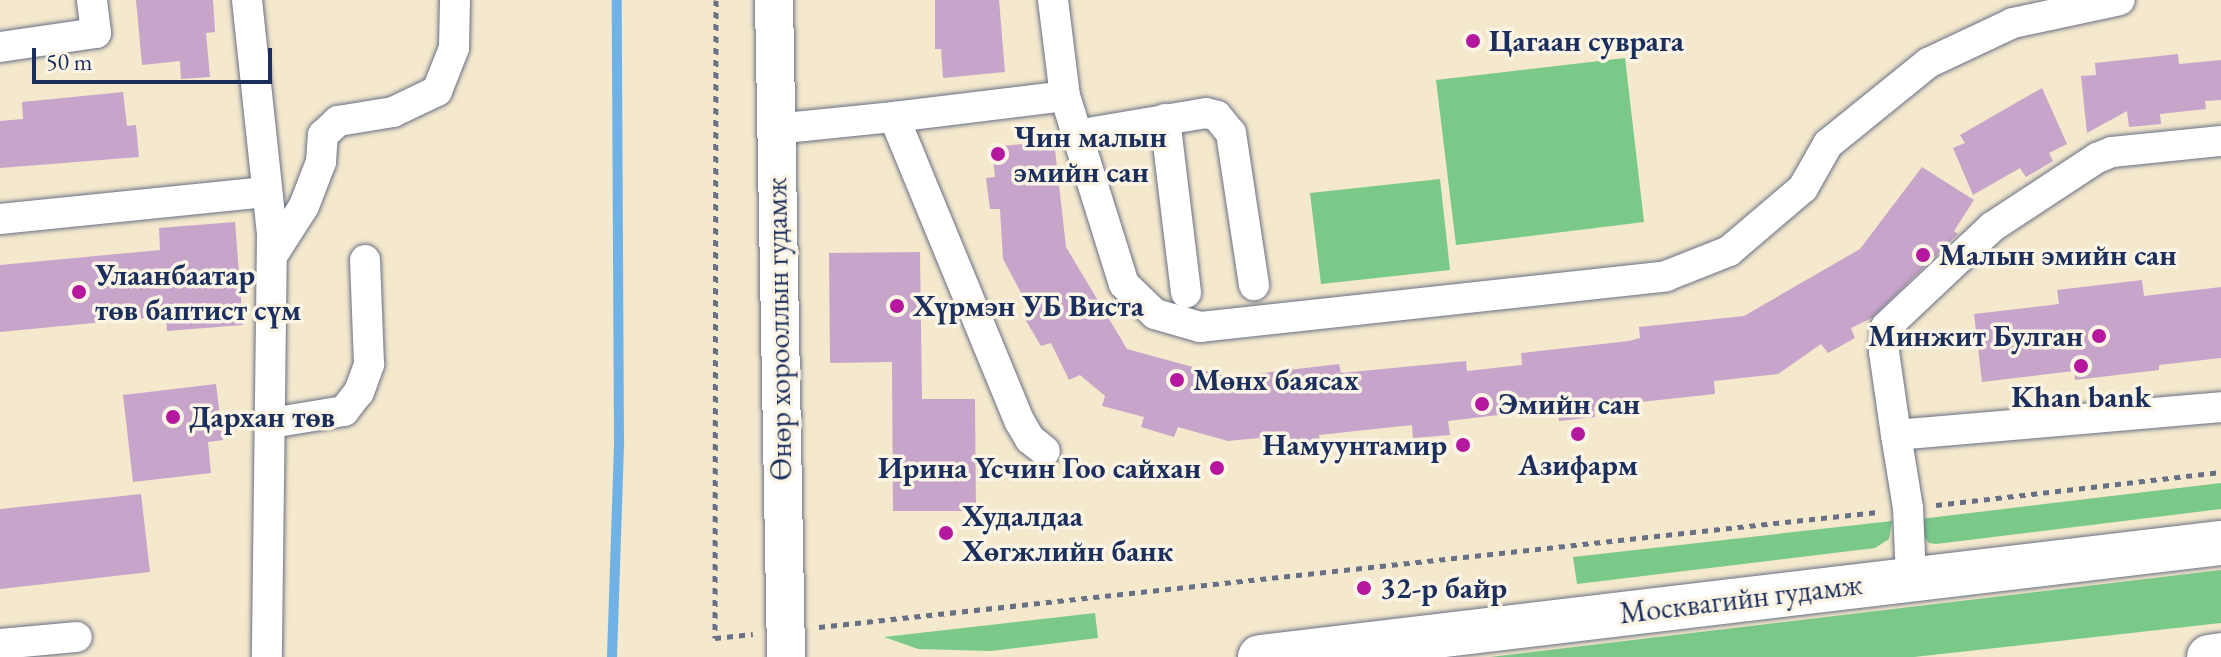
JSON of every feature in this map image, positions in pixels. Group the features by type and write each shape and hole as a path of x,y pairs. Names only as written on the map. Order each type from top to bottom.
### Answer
{"highway":[{"name":"Москвагийн гудамж","path":"1260,657 2221,543"},
{"path":"2209,657 2221,655"}],"main road":[{"name":"Өнөр хорооллын гудамж","path":"774,0 785,644"}],"street":[{"path":"0,47 96,33 92,0"},
{"path":"247,0 272,256 267,657"},
{"path":"272,256 304,206 321,162 323,135 338,121 393,112 437,91 454,48 455,0"},
{"path":"1053,0 1065,96 1124,284 1155,314 1200,327 1666,276 1729,251 1803,188 1828,144 1928,63 2013,23 2120,0"},
{"path":"775,129 1065,96"},
{"path":"1076,135 1206,113 1217,116 1231,133 1254,285"},
{"path":"894,117 1020,422 1030,439 1045,451"},
{"path":"1165,119 1186,293"},
{"path":"1911,579 1908,508 1884,352 1886,327 1992,227 2104,155 2221,141"},
{"path":"0,219 266,192"},
{"path":"271,423 344,411 359,392 369,364 365,260"},
{"path":"1896,435 2221,407"},
{"path":"0,644 77,637"}],"path":[{"path":"716,0 715,638 785,644 2221,472"}],"green space":[{"path":"1625,58 1644,222 1456,245 1436,80"},
{"path":"1440,179 1450,270 1321,284 1310,193"},
{"path":"2221,483 2221,509 1936,544 1929,543 1921,531 1920,519"},
{"path":"1892,521 1889,539 1875,548 1577,584 1573,557"},
{"path":"2221,570 2221,623 1914,657 1490,657"},
{"path":"1095,613 1098,638 991,651 918,649 884,637"}],"building":[{"path":"136,0 213,0 215,32 206,33 210,77 181,79 180,61 142,65"},
{"path":"935,0 999,0 1005,72 943,78 941,49 935,49"},
{"path":"2178,54 2179,64 2221,60 2221,100 2205,101 2206,109 2160,114 2161,124 2129,127 2127,111 2087,133 2081,76 2096,75 2095,63"},
{"path":"2042,88 2067,144 2049,153 2053,161 2026,177 2020,168 1973,195 1953,148 1965,143 1960,135"},
{"path":"123,92 127,126 136,125 139,157 0,168 0,121 23,119 22,102"},
{"path":"1054,141 1066,247 1127,349 1229,377 1339,364 1341,373 1466,361 1467,371 1522,365 1521,353 1629,341 1640,338 1639,327 1744,316 1860,249 1922,167 1974,200 1954,231 1958,234 1872,318 1851,328 1855,338 1828,353 1821,344 1778,374 1714,381 1715,394 1594,407 1595,417 1559,421 1558,408 1448,421 1450,435 1413,438 1412,425 1319,435 1320,441 1292,444 1289,435 1228,441 1178,427 1174,437 1141,427 1144,417 1102,406 1105,396 1080,375 1069,380 1051,343 1041,346 1025,319 1032,313 1003,259 1000,209 990,209 986,178 995,177 992,147"},
{"path":"235,222 243,325 167,331 166,316 0,332 0,265 160,250 159,228"},
{"path":"920,252 922,399 975,399 976,511 893,511 892,362 830,363 829,253"},
{"name":"Минжит Булган","path":"2142,280 2144,296 2221,287 2221,358 2159,365 2159,370 2075,380 2074,371 1982,382 1974,314 2059,304 2057,290"},
{"name":"Дархан төв","path":"216,384 223,440 208,442 211,473 133,482 123,395"},
{"path":"141,494 150,572 0,589 0,509"}],"waterway":[{"path":"612,657 619,441 617,0"}],"place":[{"name":"Цагаан суврага","path":"1473,41"},
{"name":"Чин малын эмийн сан","path":"998,154"},
{"name":"Малын эмийн сан","path":"1923,255"},
{"name":"Улаанбаатар төв баптист сүм","path":"79,292"},
{"name":"Хүрмэн УБ Виста","path":"897,306"},
{"name":"Минжит Булган","path":"2099,336"},
{"name":"Khan bank","path":"2081,366"},
{"name":"Мөнх баясах","path":"1177,380"},
{"name":"Эмийн сан","path":"1482,404"},
{"name":"Дархан төв","path":"173,417"},
{"name":"Азифарм","path":"1578,434"},
{"name":"Намуунтамир","path":"1463,445"},
{"name":"Ирина Үсчин Гоо сайхан","path":"1217,468"},
{"name":"Худалдаа Хөгжлийн банк","path":"946,533"},
{"name":"32-р байр","path":"1364,588"}]}
